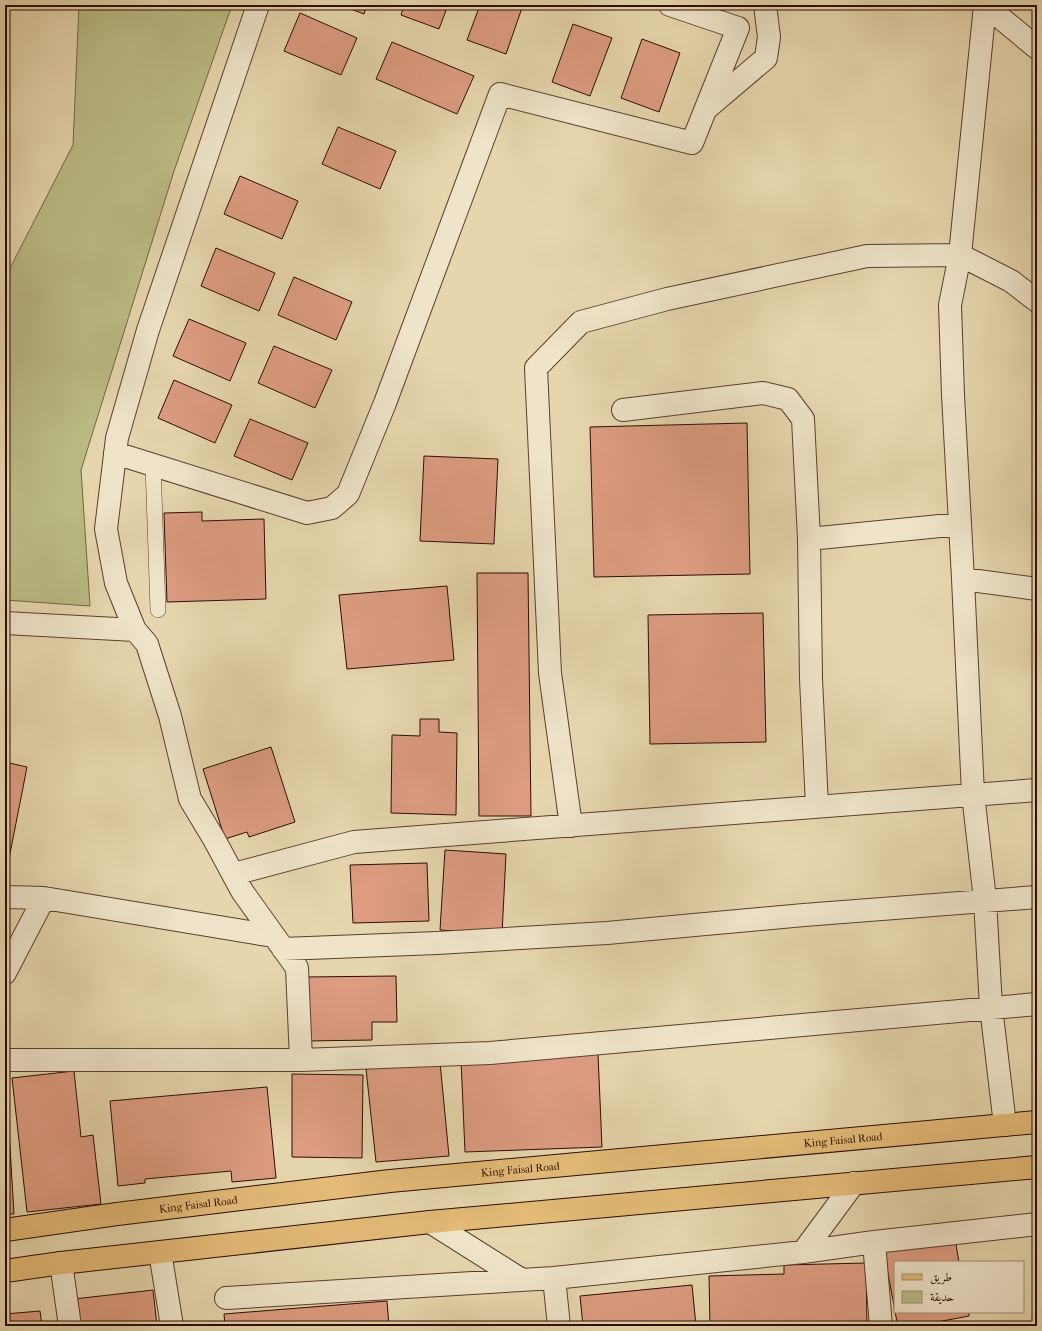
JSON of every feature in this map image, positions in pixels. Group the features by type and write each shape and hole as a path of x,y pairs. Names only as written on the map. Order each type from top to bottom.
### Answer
{"main road":[{"name":"King Faisal Road","path":"5,1230 125,1213 390,1181 1037,1122"},
{"path":"5,1271 61,1263 430,1222 1037,1167"}],"street":[{"path":"258,5 148,330 117,438 106,529 116,583 134,630 147,644 170,716 190,799 234,874 242,891 297,968 301,1060"},
{"path":"116,453 307,513 332,508 348,494 385,403 500,94 692,142 738,28 670,5"},
{"path":"705,110 766,58 769,37 765,5"},
{"path":"984,5 1037,48"},
{"path":"984,5 960,255 950,305 953,395 973,794 984,900 991,1007 1005,1125"},
{"path":"570,826 550,673 536,368 581,322 667,299 867,256 960,255 1011,281 1037,301"},
{"path":"623,410 764,392 788,399 803,419 809,539 811,680 817,806"},
{"path":"809,539 960,524"},
{"path":"963,579 1037,589"},
{"path":"5,623 134,630"},
{"path":"234,874 354,842 1037,790"},
{"path":"5,897 44,898 278,943 437,943 607,933 812,914 1037,897"},
{"path":"5,972 44,898"},
{"path":"5,1060 301,1060 490,1053 1037,1004"},
{"path":"803,1252 854,1183"},
{"path":"430,1222 522,1280"},
{"path":"226,1298 554,1278 803,1252 874,1242 1036,1229"},
{"path":"874,1242 881,1326"},
{"path":"160,1252 172,1326"},
{"path":"61,1263 70,1326"},
{"path":"554,1278 559,1326"}],"lane":[{"path":"153,464 158,610"}],"green space":[{"path":"79,5 232,5 174,171 81,470 90,606 5,600 5,278 73,145"}],"building":[{"path":"340,5 367,5 364,14"},
{"path":"404,5 448,5 439,29 401,15"},
{"path":"480,5 523,5 506,54 467,40"},
{"path":"300,13 357,38 341,75 284,51"},
{"path":"573,24 612,38 590,96 552,82"},
{"path":"642,39 680,53 659,112 621,98"},
{"path":"392,42 474,76 457,114 376,79"},
{"path":"338,127 396,151 380,189 322,164"},
{"path":"240,176 298,201 282,239 224,214"},
{"path":"216,248 275,273 259,311 201,286"},
{"path":"294,277 352,302 336,340 278,315"},
{"path":"189,319 246,343 230,381 173,356"},
{"path":"274,346 332,370 315,408 258,383"},
{"path":"174,380 232,405 215,443 158,418"},
{"path":"250,419 308,443 292,480 234,456"},
{"path":"747,423 750,574 594,577 590,427"},
{"path":"424,456 498,459 494,544 420,541"},
{"path":"202,512 202,521 264,519 266,599 167,602 164,513"},
{"path":"477,573 528,573 531,816 479,816"},
{"path":"447,586 454,660 347,669 339,595"},
{"path":"763,613 766,742 650,744 648,615"},
{"path":"420,719 439,719 439,732 457,733 456,815 391,813 392,735 420,736"},
{"path":"271,747 295,822 249,837 247,832 225,839 203,769"},
{"path":"5,762 27,767 6,874 5,874"},
{"path":"445,850 506,854 502,934 440,930"},
{"path":"427,863 429,921 353,923 350,865"},
{"path":"396,976 397,1022 372,1022 372,1040 306,1041 305,977"},
{"path":"598,1054 602,1147 465,1152 461,1060"},
{"path":"440,1062 449,1156 376,1162 366,1069"},
{"path":"74,1071 81,1137 93,1135 101,1204 27,1212 12,1078"},
{"path":"292,1074 363,1075 362,1158 292,1157"},
{"path":"6,1080 14,1214 5,1214"},
{"path":"267,1087 276,1178 232,1182 231,1171 145,1179 145,1183 118,1186 110,1101"},
{"path":"955,1239 959,1261 894,1261 894,1306 884,1252"},
{"path":"866,1263 867,1326 710,1326 709,1276 784,1274 784,1265"},
{"path":"692,1285 696,1326 583,1326 580,1296"},
{"path":"153,1290 157,1326 78,1326 74,1299"},
{"path":"387,1301 389,1326 225,1326 224,1314"},
{"path":"40,1311 42,1326 5,1326 5,1314"},
{"path":"895,1313 969,1313 969,1316 916,1326 898,1326"}]}
